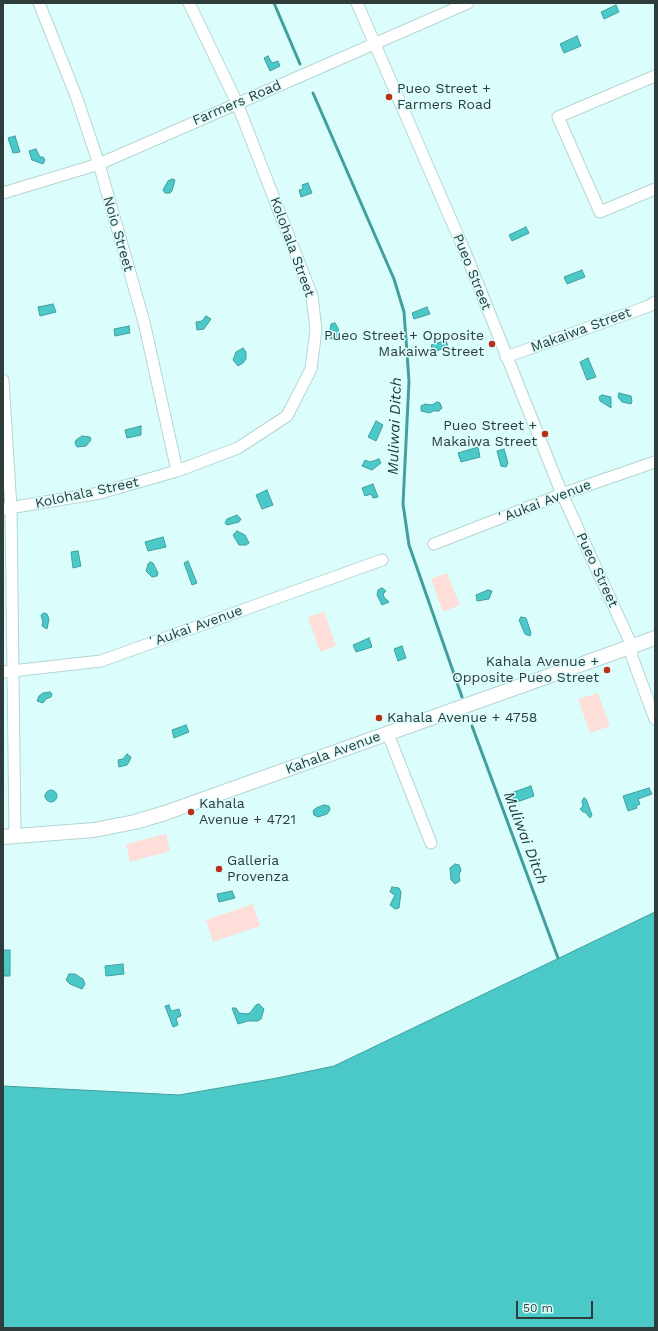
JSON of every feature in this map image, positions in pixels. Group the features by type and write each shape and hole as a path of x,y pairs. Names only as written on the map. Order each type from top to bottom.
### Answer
{"street":[{"name":"Noio Street","path":"39,3 76,96 99,164 144,322 177,471"},
{"name":"Kolohala Street","path":"7,509 100,493 177,471 238,448 287,416 311,369 316,330 312,296 237,103 189,3"},
{"name":"Pueo Street","path":"357,3 465,252 562,494 632,646 632,657 655,719"},
{"name":"Farmers Road","path":"3,193 99,164 237,103 375,45 468,3"},
{"path":"655,76 558,117 600,212 655,189"},
{"name":"Makaiwa Street","path":"506,357 649,306 655,302"},
{"path":"3,380 7,509 9,836"},
{"name":"ʻAukai Avenue","path":"434,544 562,494 655,462"},
{"name":"ʻAukai Avenue","path":"8,672 101,661 382,560"},
{"name":"Kahala Avenue","path":"9,836 79,832 135,822 180,808 655,638"},
{"path":"388,734 431,843"}],"shaded area":[{"path":"447,573 460,605 443,612 431,579"},
{"path":"324,612 336,646 320,652 308,617"},
{"path":"598,693 610,726 590,733 578,699"},
{"path":"166,834 170,851 130,862 126,844"},
{"path":"253,904 260,926 213,942 206,920"}],"water":[{"path":"616,5 619,12 604,19 601,12"},
{"path":"577,36 581,46 564,53 560,44"},
{"path":"268,56 272,63 278,61 280,66 270,71 264,58"},
{"path":"15,136 20,152 13,153 8,138"},
{"path":"36,149 40,157 43,157 45,160 43,164 32,160 29,151"},
{"path":"172,179 175,180 172,191 170,193 165,193 163,190 168,181"},
{"path":"308,183 312,193 301,197 299,190 303,189 302,185"},
{"path":"526,227 529,233 512,241 509,235"},
{"path":"582,270 585,277 567,284 564,277"},
{"path":"53,304 56,312 40,316 38,307"},
{"path":"427,307 430,314 414,319 412,313"},
{"path":"206,316 211,319 204,329 197,330 196,322 202,321"},
{"path":"335,323 338,328 339,339 337,341 330,338 329,335 331,324"},
{"path":"129,326 130,333 115,336 114,329"},
{"path":"446,340 448,347 433,352 431,345"},
{"path":"243,348 246,352 246,359 238,366 233,360 236,352"},
{"path":"588,358 596,377 587,380 580,362"},
{"path":"619,393 631,396 631,404 622,402 618,397"},
{"path":"602,395 611,397 611,408 600,401 599,397"},
{"path":"437,402 440,403 442,408 439,411 433,411 430,413 421,411 421,406 425,404 432,405"},
{"path":"376,421 383,425 376,441 368,437"},
{"path":"141,426 141,435 127,438 125,430"},
{"path":"82,436 90,437 91,440 86,446 77,447 75,443 76,440"},
{"path":"478,447 480,457 461,462 458,453"},
{"path":"504,449 508,463 506,467 501,466 497,451"},
{"path":"379,459 381,463 372,470 362,466 365,460 370,462"},
{"path":"373,484 378,497 373,498 371,494 365,496 362,488"},
{"path":"267,490 273,505 262,509 256,495"},
{"path":"237,515 241,519 239,522 227,525 225,523 227,519"},
{"path":"237,531 245,535 249,543 246,545 239,545 233,535"},
{"path":"163,537 166,547 148,551 145,542"},
{"path":"78,551 81,566 73,568 71,552"},
{"path":"188,561 197,583 192,585 184,563"},
{"path":"150,562 153,563 158,573 157,576 152,577 146,571"},
{"path":"382,588 386,591 383,594 384,597 389,602 382,605 377,595 378,590"},
{"path":"488,590 492,591 489,599 477,601 476,595"},
{"path":"44,613 47,614 49,619 47,629 42,626 43,622 41,615"},
{"path":"521,617 526,618 531,633 530,636 525,634 519,620"},
{"path":"369,638 372,647 356,652 353,645"},
{"path":"402,646 406,658 398,661 394,649"},
{"path":"50,692 52,694 51,697 46,699 43,703 37,701 39,696 43,693"},
{"path":"186,725 189,732 174,738 172,730"},
{"path":"127,754 131,757 129,762 127,765 119,767 118,760 123,759"},
{"path":"531,786 534,796 514,803 511,793"},
{"path":"649,788 652,794 638,799 640,804 636,806 637,808 628,811 623,796"},
{"path":"53,790 56,791 56,801 49,802 46,801 45,794 46,791"},
{"path":"584,798 586,799 592,815 590,818 580,809 583,806 582,801"},
{"path":"324,805 329,806 330,810 327,814 318,817 314,815 313,811 316,808"},
{"path":"455,864 459,865 461,870 459,875 460,881 455,884 451,880 450,868"},
{"path":"392,887 399,888 401,892 399,908 395,909 390,905 395,895 390,892"},
{"path":"232,891 235,898 219,902 217,894"},
{"path":"655,912 655,1328 3,1328 3,1086 179,1095 277,1078 334,1066"},
{"path":"3,950 10,950 10,976 4,976"},
{"path":"123,964 124,974 106,976 105,966"},
{"path":"69,974 75,974 83,979 85,984 82,989 70,984 66,980"},
{"path":"259,1004 264,1009 261,1019 258,1021 248,1021 238,1024 232,1008 236,1008 239,1013 247,1014"},
{"path":"169,1005 171,1011 179,1009 181,1016 176,1018 178,1025 173,1027 165,1006"}],"waterway":[{"name":"Muliwai Ditch","path":"274,3 300,64"},
{"name":"Muliwai Ditch","path":"313,93 394,279 404,312 409,381 403,504 409,545 462,697"},
{"name":"Muliwai Ditch","path":"472,726 558,958"}],"place":[{"name":"Pueo Street + Farmers Road","path":"389,97"},
{"name":"Pueo Street + Opposite Makaiwa Street","path":"492,344"},
{"name":"Pueo Street + Makaiwa Street","path":"545,434"},
{"name":"Kahala Avenue + Opposite Pueo Street","path":"607,670"},
{"name":"Kahala Avenue + 4758","path":"379,718"},
{"name":"Kahala Avenue + 4721","path":"191,812"},
{"name":"Galleria Provenza","path":"219,869"}]}
